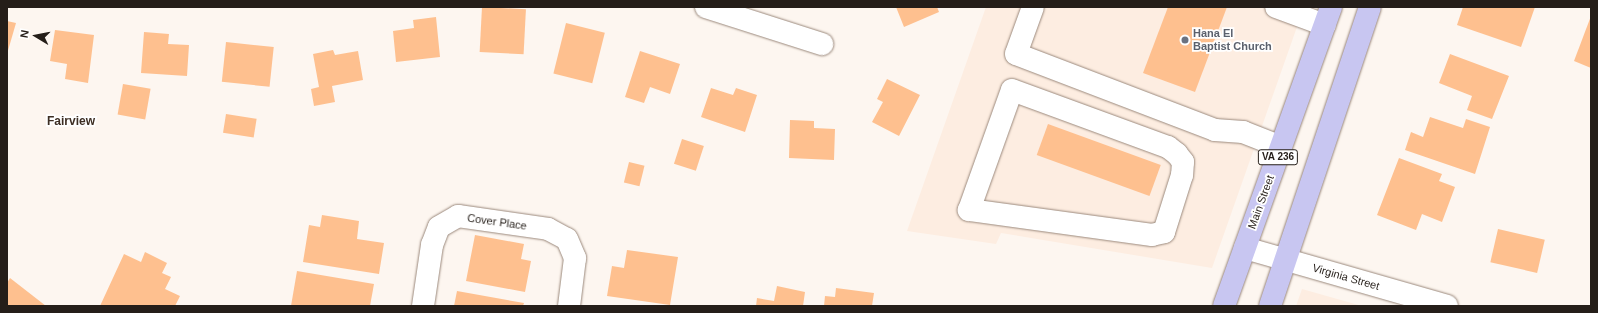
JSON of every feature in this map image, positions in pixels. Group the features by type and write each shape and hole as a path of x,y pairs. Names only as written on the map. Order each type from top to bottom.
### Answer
{"main road":[{"path":"1270,306 1287,259 1370,7"},
{"name":"Main Street","path":"1224,306 1328,16"}],"street":[{"path":"706,7 822,44"},
{"path":"1033,7 1016,54 1215,130 1243,132 1281,147"},
{"path":"1276,7 1328,16"},
{"path":"1012,90 1168,147 1177,154 1183,162 1182,175 1164,232 1152,235 969,210 1012,90"},
{"name":"Cover Place","path":"423,306 432,245 439,227 458,216 548,229 567,239 575,258 569,306"},
{"name":"Virginia Street","path":"1245,248 1447,306"}],"shaded area":[{"path":"986,7 1304,7 1212,268 1001,233 996,244 907,231"},
{"path":"1302,289 1362,306 1296,306"}],"building":[{"path":"482,7 526,9 524,54 480,52"},
{"path":"896,7 937,7 939,12 904,27"},
{"name":"Hana El Baptist Church","path":"1168,7 1227,7 1195,92 1143,73"},
{"path":"1463,7 1535,7 1521,47 1457,25"},
{"path":"1591,16 1591,68 1574,61"},
{"path":"436,17 440,57 396,62 393,31 414,28 413,20"},
{"path":"7,21 16,23 7,54"},
{"path":"566,23 605,33 592,83 553,73"},
{"path":"55,30 94,35 88,83 65,79 67,64 50,61"},
{"path":"144,32 169,34 168,44 189,45 187,76 141,73"},
{"path":"226,42 274,47 270,87 222,82"},
{"path":"333,50 335,55 358,51 363,80 332,86 335,102 314,106 311,89 319,87 313,54"},
{"path":"640,51 680,64 670,94 650,87 644,103 625,97"},
{"path":"1450,54 1509,76 1492,119 1467,110 1472,96 1439,83"},
{"path":"887,79 920,95 899,136 872,122 883,102 877,99"},
{"path":"123,84 151,89 145,119 118,115"},
{"path":"711,88 733,95 736,88 757,95 745,132 701,117"},
{"path":"226,114 257,119 254,138 223,133"},
{"path":"1430,117 1463,128 1466,119 1490,127 1475,174 1405,150 1411,132 1423,137"},
{"path":"790,120 814,121 814,128 835,129 834,160 789,158"},
{"path":"1048,124 1161,165 1149,196 1037,155"},
{"path":"682,139 704,146 696,171 674,164"},
{"path":"1399,158 1442,174 1439,181 1455,187 1442,222 1422,214 1416,230 1377,215"},
{"path":"629,162 645,166 639,186 624,182"},
{"path":"322,215 359,221 357,239 384,243 379,274 303,262 309,225 320,227"},
{"path":"1498,229 1545,240 1537,273 1490,262"},
{"path":"475,235 524,244 521,259 531,261 525,292 466,281"},
{"path":"627,250 678,257 670,305 607,296 612,266 624,268"},
{"path":"145,252 167,263 162,273 171,277 165,289 180,296 175,306 100,306 124,254 141,262"},
{"path":"297,271 374,284 370,306 291,306"},
{"path":"10,278 46,306 7,306 7,283"},
{"path":"777,286 805,292 803,306 756,306 757,298 774,301"},
{"path":"836,288 874,293 872,306 824,306 825,296 835,297"},
{"path":"457,291 524,303 523,306 454,306"}],"place":[{"name":"Hana El Baptist Church","path":"1185,40"}],"district":[{"name":"Fairview","path":"71,122"}]}
